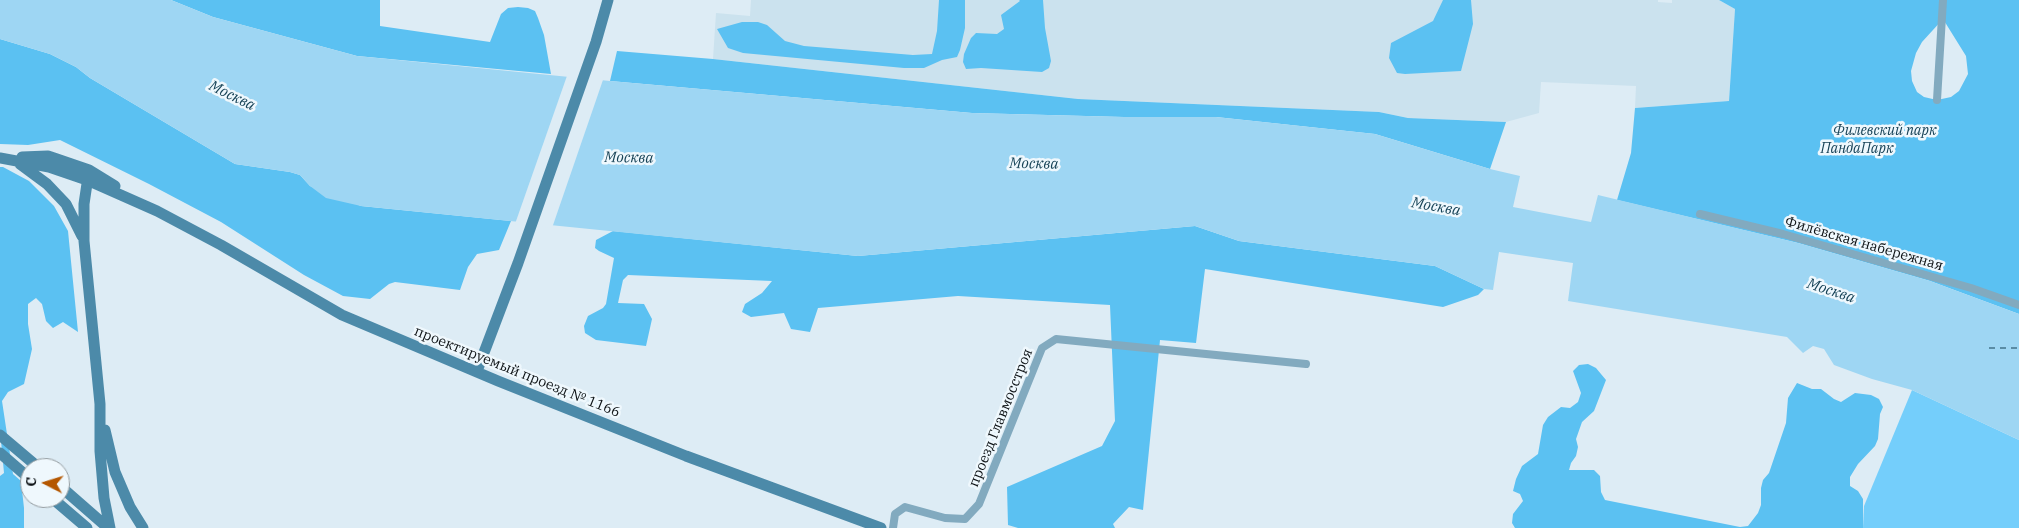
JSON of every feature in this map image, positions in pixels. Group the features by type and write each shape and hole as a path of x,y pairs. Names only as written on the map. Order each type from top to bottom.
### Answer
{"street":[{"path":"477,371 518,263 596,42 608,0"},
{"path":"1937,100 1944,0"},
{"path":"0,158 48,156 88,175 84,204 84,241 100,404 104,498 109,528"},
{"name":"проектируемый проезд № 1166","path":"0,158 88,175 221,245 342,315 686,456 881,528"},
{"path":"15,160 47,184 66,204 78,225 84,241"},
{"name":"Филёвская набережная","path":"1700,214 1753,225 1971,288 2019,305"},
{"name":"проезд Главмосстроя","path":"893,528 895,514 905,506 945,518 965,519 979,504 1042,348 1056,339 1306,364"},
{"path":"100,404 115,472 130,507 143,528"},
{"path":"0,435 27,458"},
{"path":"0,454 20,471"},
{"path":"70,495 109,528"},
{"path":"64,508 87,528"}],"shaded area":[{"path":"751,0 1658,0 1658,2 1672,3 1672,0 1719,0 1735,9 1729,101 1635,108 1636,86 1541,82 1539,113 1506,122 1408,118 1379,112 1078,99 713,59 716,13 750,16"},
{"path":"1912,390 2019,440 2019,528 1863,528 1864,506"}],"green space":[{"path":"171,0 380,0 380,26 490,42 501,14 508,8 528,8 535,11 544,35 551,74 357,56 213,17"},
{"path":"939,0 965,0 965,28 957,57 942,60 924,68 904,68 743,53 728,48 717,29 742,22 758,22 767,25 785,41 804,46 913,55 932,54 937,31"},
{"path":"1019,0 1043,0 1045,28 1051,61 1049,68 1042,72 981,68 966,69 963,62 964,54 971,38 976,33 997,34 1004,29 1001,15"},
{"path":"1443,0 1471,0 1473,24 1461,71 1397,73 1389,58 1391,43 1433,21"},
{"name":"Филевский парк","path":"1719,0 2019,0 2019,314 1930,281 1798,243 1617,200 1631,153 1635,108 1729,101 1735,9","holes":["1943,19 1966,56 1968,74 1959,91 1951,97 1937,100 1924,97 1917,92 1912,81 1911,71 1916,53 1922,42"]},
{"path":"0,39 50,54 76,67 90,78 235,164 300,175 310,186 361,206 511,221 499,250 477,254 468,267 460,290 395,282 389,284 370,299 343,296 304,275 221,222 60,140 28,145 0,144"},
{"path":"617,51 713,59 1078,99 1379,112 1408,118 1506,122 1490,169 1375,134 1216,117 1124,117 972,113 610,81"},
{"path":"0,167 3,167 29,181 54,206 68,231 78,332 63,322 53,328 46,321 42,304 36,298 28,304 28,324 32,349 24,384 8,392 2,401 13,474 20,480 20,508 24,508 24,528 0,528 0,476 4,473 0,430"},
{"path":"1195,226 1239,241 1435,266 1484,289 1478,295 1443,307 1205,269 1196,343 1160,340 1143,510 1129,507 1113,524 1115,528 1018,528 1008,525 1007,487 1102,446 1115,421 1110,305 958,296 818,308 810,332 791,329 784,313 751,317 742,312 745,304 762,293 772,281 628,275 623,280 618,303 644,304 652,319 646,346 596,340 585,333 584,326 588,316 603,308 606,304 614,258 595,248 596,240 613,231 858,256"},
{"path":"1588,364 1596,368 1606,380 1594,411 1582,422 1576,439 1578,447 1576,456 1569,470 1594,470 1600,476 1601,492 1605,500 1740,527 1748,526 1758,513 1761,505 1763,480 1769,473 1786,423 1788,398 1797,383 1812,389 1821,389 1841,402 1855,393 1871,395 1879,399 1883,407 1880,414 1878,439 1875,446 1858,464 1850,477 1850,486 1858,491 1863,499 1863,528 1515,528 1512,523 1513,514 1523,501 1520,494 1513,491 1516,479 1522,466 1538,454 1543,425 1548,417 1561,407 1570,408 1578,402 1581,393 1573,371 1579,365"}],"water":[{"name":"Москва","path":"0,0 171,0 213,17 357,56 610,81 972,113 1124,117 1216,117 1375,134 1490,169 1520,176 1513,207 1591,222 1598,195 1798,243 1930,281 2019,314 2019,440 1912,390 1872,379 1834,365 1824,349 1813,346 1803,353 1787,337 1568,301 1573,263 1499,252 1493,290 1484,289 1435,266 1239,241 1195,226 858,256 361,206 326,198 310,186 300,175 235,164 90,78 76,67 50,54 0,39"}],"pier":[{"path":"568,73 604,77 552,228 515,224"}],"ferry route":[{"path":"1989,348 2019,348"}],"park label":[{"name":"ПандаПарк","path":"1857,149"}]}
